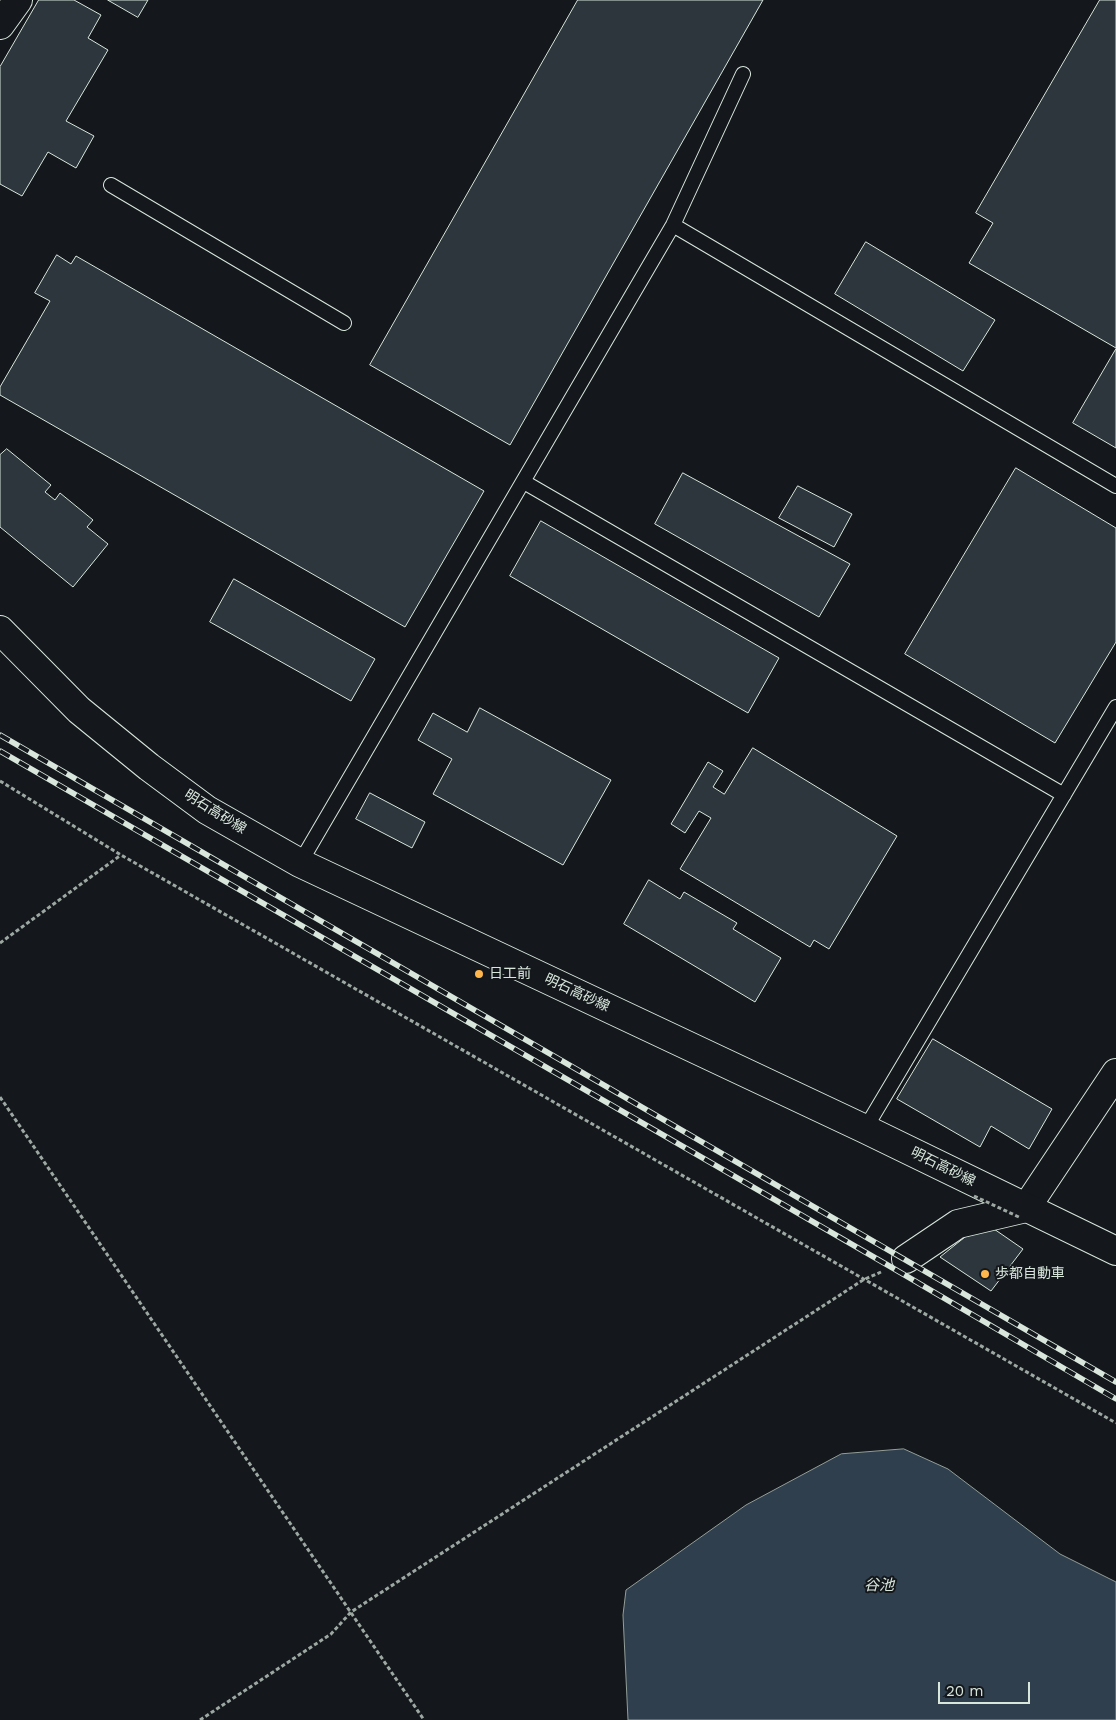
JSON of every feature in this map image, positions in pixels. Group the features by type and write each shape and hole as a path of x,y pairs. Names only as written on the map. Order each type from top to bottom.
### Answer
{"main road":[{"path":"0,26 18,0"},
{"name":"明石高砂線","path":"0,630 79,710 149,767 207,810 300,863 865,1129 1024,1213 1116,1251"},
{"path":"906,1258 958,1224 1024,1213 1116,1073"}],"lane":[{"path":"300,863 673,225 743,74"},
{"path":"111,185 344,323"},
{"path":"673,225 1116,486"},
{"path":"524,482 1064,795"},
{"path":"865,1129 1116,707"}],"path":[{"path":"0,781 121,855 1116,1423"},
{"path":"0,943 121,855"},
{"path":"0,1097 424,1720"},
{"path":"974,1196 1024,1213"},
{"path":"200,1720 331,1634 351,1612 863,1280 906,1258"}],"water":[{"name":"谷池","path":"904,1449 948,1469 1060,1554 1116,1582 1116,1720 628,1720 623,1615 626,1590 746,1505 841,1454"}],"building":[{"path":"39,0 74,0 101,15 88,38 108,50 66,121 94,136 76,168 48,152 22,196 0,184 0,67"},
{"path":"108,0 148,0 138,17"},
{"path":"578,0 763,0 510,445 370,365"},
{"path":"1100,0 1116,0 1116,348 969,263 993,223 976,213"},
{"path":"866,242 995,320 963,371 835,294"},
{"path":"57,255 71,264 76,256 484,491 405,627 0,395 0,387 50,301 35,293"},
{"path":"1116,349 1116,448 1073,423"},
{"path":"7,449 51,485 45,492 55,500 60,493 93,520 87,527 108,544 73,587 0,527 0,455"},
{"path":"1016,468 1116,528 1116,642 1055,743 905,654"},
{"path":"683,473 850,564 819,617 655,524"},
{"path":"798,486 852,514 834,547 779,518"},
{"path":"541,521 779,658 748,713 510,576"},
{"path":"234,579 375,659 351,701 210,622"},
{"path":"480,708 611,780 563,865 433,794 452,759 418,740 433,713 467,732"},
{"path":"753,748 897,836 829,949 814,940 810,947 680,869 711,818 699,811 685,833 671,824 708,762 723,771 713,787 724,794"},
{"path":"370,793 425,822 412,848 356,819"},
{"path":"649,880 680,899 684,892 737,923 733,929 781,958 755,1002 624,924"},
{"path":"933,1039 1052,1109 1029,1149 991,1126 980,1147 897,1099"},
{"name":"歩都自動車","path":"994,1229 1023,1249 991,1291 940,1257 965,1237"}],"railway":[{"path":"0,735 1116,1382"},
{"path":"0,751 1116,1399"}],"place":[{"name":"日工前","path":"479,974"},
{"name":"歩都自動車","path":"985,1274"}]}
